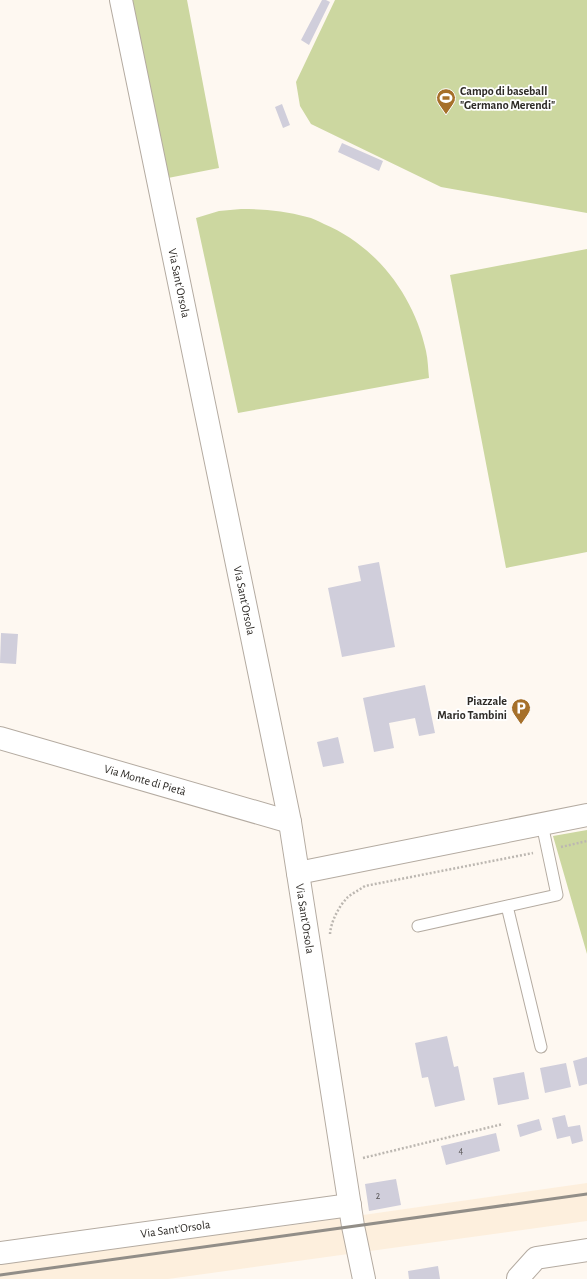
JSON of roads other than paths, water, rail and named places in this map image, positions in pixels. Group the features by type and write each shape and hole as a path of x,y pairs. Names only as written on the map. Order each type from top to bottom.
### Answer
{"street":[{"name":"Via Sant'Orsola","path":"121,0 290,822 353,1226 364,1279"},
{"name":"Via Monte di Pietà","path":"0,738 290,822"},
{"path":"298,873 587,815"},
{"name":"Via Sant'Orsola","path":"0,1253 350,1205"},
{"path":"518,1279 536,1258 587,1250"}],"lane":[{"path":"418,926 557,895 542,824"},
{"path":"507,906 541,1047"}],"railway":[{"path":"0,1275 587,1194"}],"place":[{"name":"Campo di baseball \"Germano Merendi\"","path":"446,115"},
{"name":"Piazzale Mario Tambini","path":"521,725"}]}
